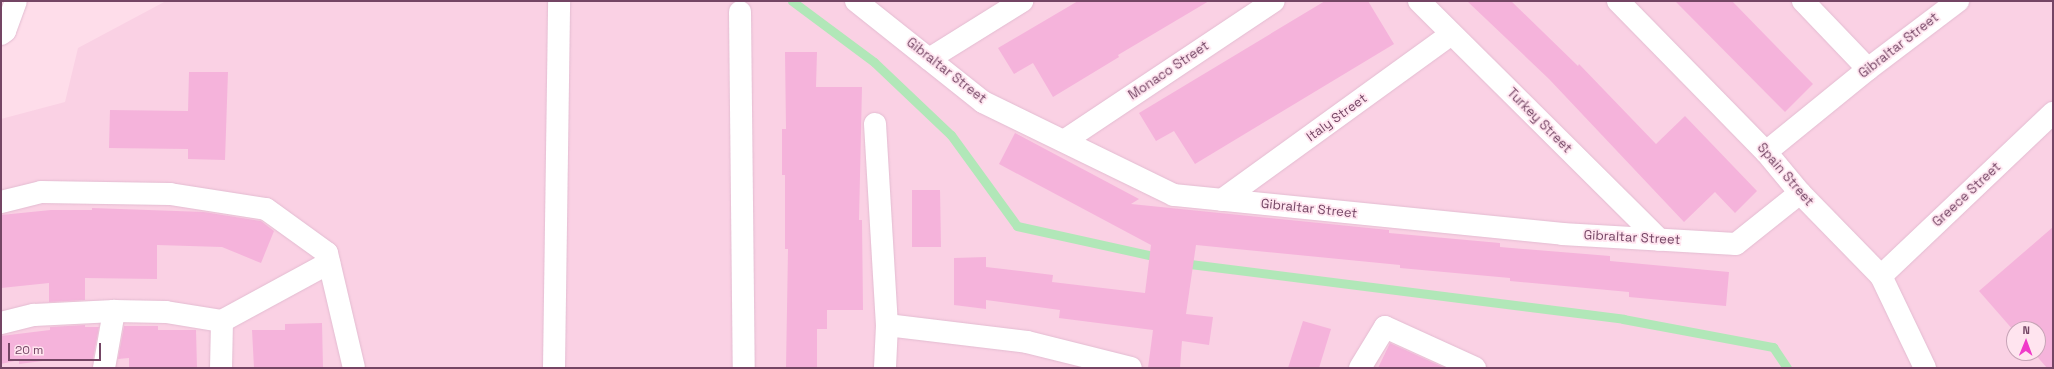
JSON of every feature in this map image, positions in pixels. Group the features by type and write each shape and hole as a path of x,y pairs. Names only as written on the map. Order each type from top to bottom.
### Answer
{"street":[{"path":"1,34 5,31 16,1"},
{"path":"554,368 559,1"},
{"name":"Gibraltar Street","path":"856,1 983,102 1174,195 1562,234 1736,244 1800,193"},
{"path":"928,58 1022,1"},
{"name":"Monaco Street","path":"1064,141 1274,1"},
{"name":"Turkey Street","path":"1419,1 1660,240"},
{"name":"Spain Street","path":"1618,1 1766,152 1800,193 1881,276 1925,368"},
{"path":"1803,1 1868,69"},
{"name":"Gibraltar Street","path":"1766,152 1868,69 1958,1"},
{"path":"740,12 744,368"},
{"name":"Italy Street","path":"1222,200 1451,34"},
{"name":"Greece Street","path":"1881,276 2053,114"},
{"path":"875,124 887,325 885,368"},
{"path":"1,202 41,192 170,194 266,209 327,253 354,368"},
{"path":"1,323 34,314 114,311 166,312 222,321 329,263"},
{"path":"104,368 114,311"},
{"path":"221,368 222,321"},
{"path":"887,325 1026,342 1131,368"},
{"path":"1360,368 1384,327 1475,368"}],"shaded area":[{"path":"166,1 2053,1 2053,368 1,368 1,119 65,102 78,48"}],"building":[{"path":"1078,1 1209,1 1118,55 1119,57 1053,97 1033,63 1014,74 998,48"},
{"path":"1325,1 1368,1 1394,44 1195,164 1174,131 1156,141 1139,113"},
{"path":"1467,1 1511,1 1578,66 1579,64 1656,144 1685,116 1757,191 1735,213 1715,192 1684,222 1549,79"},
{"path":"1675,1 1732,1 1813,84 1785,112"},
{"path":"785,52 817,52 816,87 862,87 859,220 862,220 863,310 827,310 827,329 817,329 817,368 786,368 788,249 785,249 785,175 782,175 782,129 786,129"},
{"path":"189,72 228,72 225,160 188,159 188,149 109,148 110,110 188,111"},
{"path":"1015,133 1139,199 1131,204 1389,230 1389,233 1500,243 1500,247 1610,256 1610,261 1729,272 1726,306 1629,297 1629,292 1510,281 1510,278 1400,268 1400,265 1196,245 1186,314 1213,317 1209,345 1182,341 1180,368 1148,368 1153,330 1059,318 1060,310 986,300 986,309 954,305 954,258 986,257 986,267 1053,275 1052,282 1145,293 1151,245 999,164"},
{"path":"912,190 940,190 941,247 912,247"},
{"path":"92,208 204,212 261,221 274,231 261,263 222,247 157,245 157,279 85,278 85,300 49,302 49,283 1,288 1,215 51,210 92,210"},
{"path":"2053,227 2053,368 2047,368 2041,361 2046,361 2046,321 2006,322 1979,291"},
{"path":"1303,321 1331,329 1319,368 1288,368"},
{"path":"322,323 323,368 254,368 252,330 285,330 285,324"},
{"path":"85,325 85,327 99,327 93,359 58,359 19,364 19,360 1,364 1,336 50,330 50,327"},
{"path":"124,326 158,326 158,330 196,330 197,368 129,368 129,358 118,359"},
{"path":"1390,343 1445,368 1378,368"}],"waterway":[{"path":"792,1 874,62 951,135 1017,226 1162,258"},
{"path":"1182,263 1623,319 1773,347 1787,368"}]}
